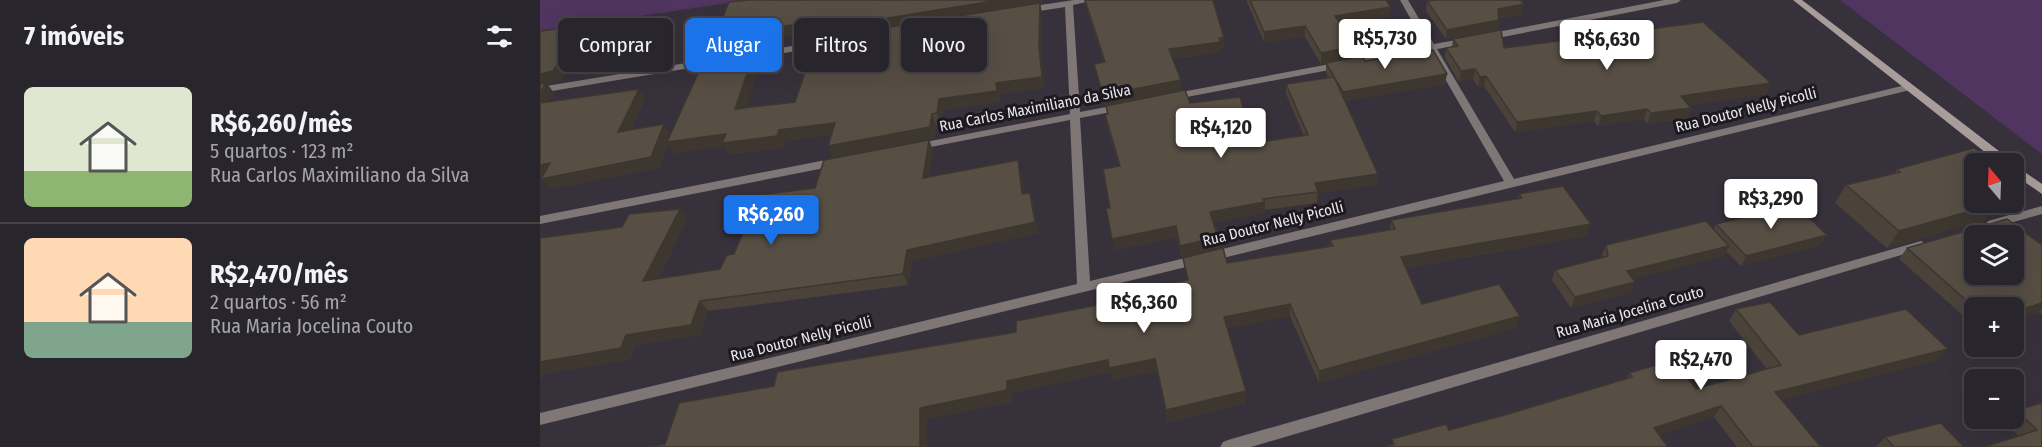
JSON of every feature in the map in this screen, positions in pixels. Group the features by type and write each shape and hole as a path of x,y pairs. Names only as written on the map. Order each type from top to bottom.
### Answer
{"main road":[{"path":"1797,0 1994,153"},
{"path":"2024,176 2042,190"}],"street":[{"path":"1022,11 1091,0"},
{"path":"1404,0 1511,184"},
{"path":"1156,100 1677,0"},
{"path":"1069,4 1084,287"},
{"path":"540,90 794,49"},
{"name":"Rua Doutor Nelly Picolli","path":"540,419 1910,87"},
{"name":"Rua Carlos Maximiliano da Silva","path":"901,150 1133,105"},
{"path":"540,220 842,161"},
{"path":"1990,225 2042,210"},
{"name":"Rua Maria Jocelina Couto","path":"1228,447 1939,240"}],"shaded area":[{"path":"540,0 748,0 627,18 558,18 558,28 540,31"},
{"path":"1840,0 2042,0 2042,154"}],"building":[{"path":"749,0 999,0 888,18 794,18 794,25 782,26 782,18 722,18 729,2"},
{"path":"1085,0 1213,0 1224,38 1219,38 1221,42 1169,49 1181,80 1103,95 1094,64 1105,62"},
{"path":"1250,0 1386,0 1391,7 1335,16 1356,46 1321,53 1305,26 1264,32"},
{"path":"1520,0 1524,4 1498,9 1499,20 1447,30 1427,1"},
{"path":"1040,3 1039,45 1042,77 996,83 997,91 939,99 937,113 932,114 930,127 828,146 835,123 779,130 777,136 722,143 726,134 667,142 699,72 748,72 735,109 795,102 805,72 889,72 889,27 901,25 901,72 987,72 987,18 947,18"},
{"path":"1703,22 1771,83 1681,96 1691,108 1651,113 1647,109 1601,116 1597,111 1517,122 1486,76 1480,77 1475,69 1461,71 1446,48 1458,46 1453,39 1501,30 1504,48"},
{"path":"558,29 558,63 553,71 540,74 540,31"},
{"path":"1433,50 1447,74 1343,92 1326,63 1362,56 1365,61"},
{"path":"1334,77 1378,174 1315,183 1318,192 1263,199 1265,202 1210,212 1218,237 1180,246 1176,226 1112,239 1106,208 1110,208 1103,169 1120,166 1105,114 1108,114 1106,106 1185,90 1190,103 1240,97 1253,143 1308,135 1286,84"},
{"path":"546,83 540,93 540,84"},
{"path":"639,89 618,132 664,124 651,157 541,179 550,163 540,165 540,103"},
{"path":"929,140 923,178 1018,160 1022,194 1030,193 1035,222 907,250 903,274 700,301 691,325 626,335 621,348 540,362 540,238 622,227 629,214 680,209 643,281 720,269 727,255 734,254 758,195 815,188 824,160"},
{"path":"1974,148 1982,153 1964,153 1964,213 1899,231 1846,185 1900,172 1897,169"},
{"path":"1563,186 1591,224 1401,257 1422,304 1499,284 1520,316 1319,371 1290,304 1224,317 1246,391 1166,410 1155,359 1109,368 1108,360 1007,381 1007,390 920,408 920,447 647,447 665,444 679,403 774,386 777,372 1016,332 1016,321 1103,304 1102,295 1188,280 1183,258 1223,248 1227,263 1333,246 1330,240 1395,229 1391,220 1522,198 1519,194"},
{"path":"1796,205 1827,235 1746,256 1716,224"},
{"path":"2007,219 2015,225 1986,225"},
{"path":"1706,221 1729,246 1627,271 1635,282 1575,297 1555,270 1608,256 1606,245"},
{"path":"1964,231 1964,285 2024,285 2024,232 2042,245 2042,303 2024,309 2024,297 1964,298 1907,248"},
{"path":"1770,302 1799,335 1906,309 1948,349 1775,392 1821,447 1753,447 1721,406 1654,428 1668,447 1383,447 1394,444 1392,439 1446,424 1449,430 1508,414 1632,377 1629,373 1673,360 1696,389 1781,365 1736,309"},
{"path":"2042,403 2042,447 1984,447 2037,430 2024,418 2024,408"},
{"path":"1941,423 1964,447 1894,447 1885,437"}]}
